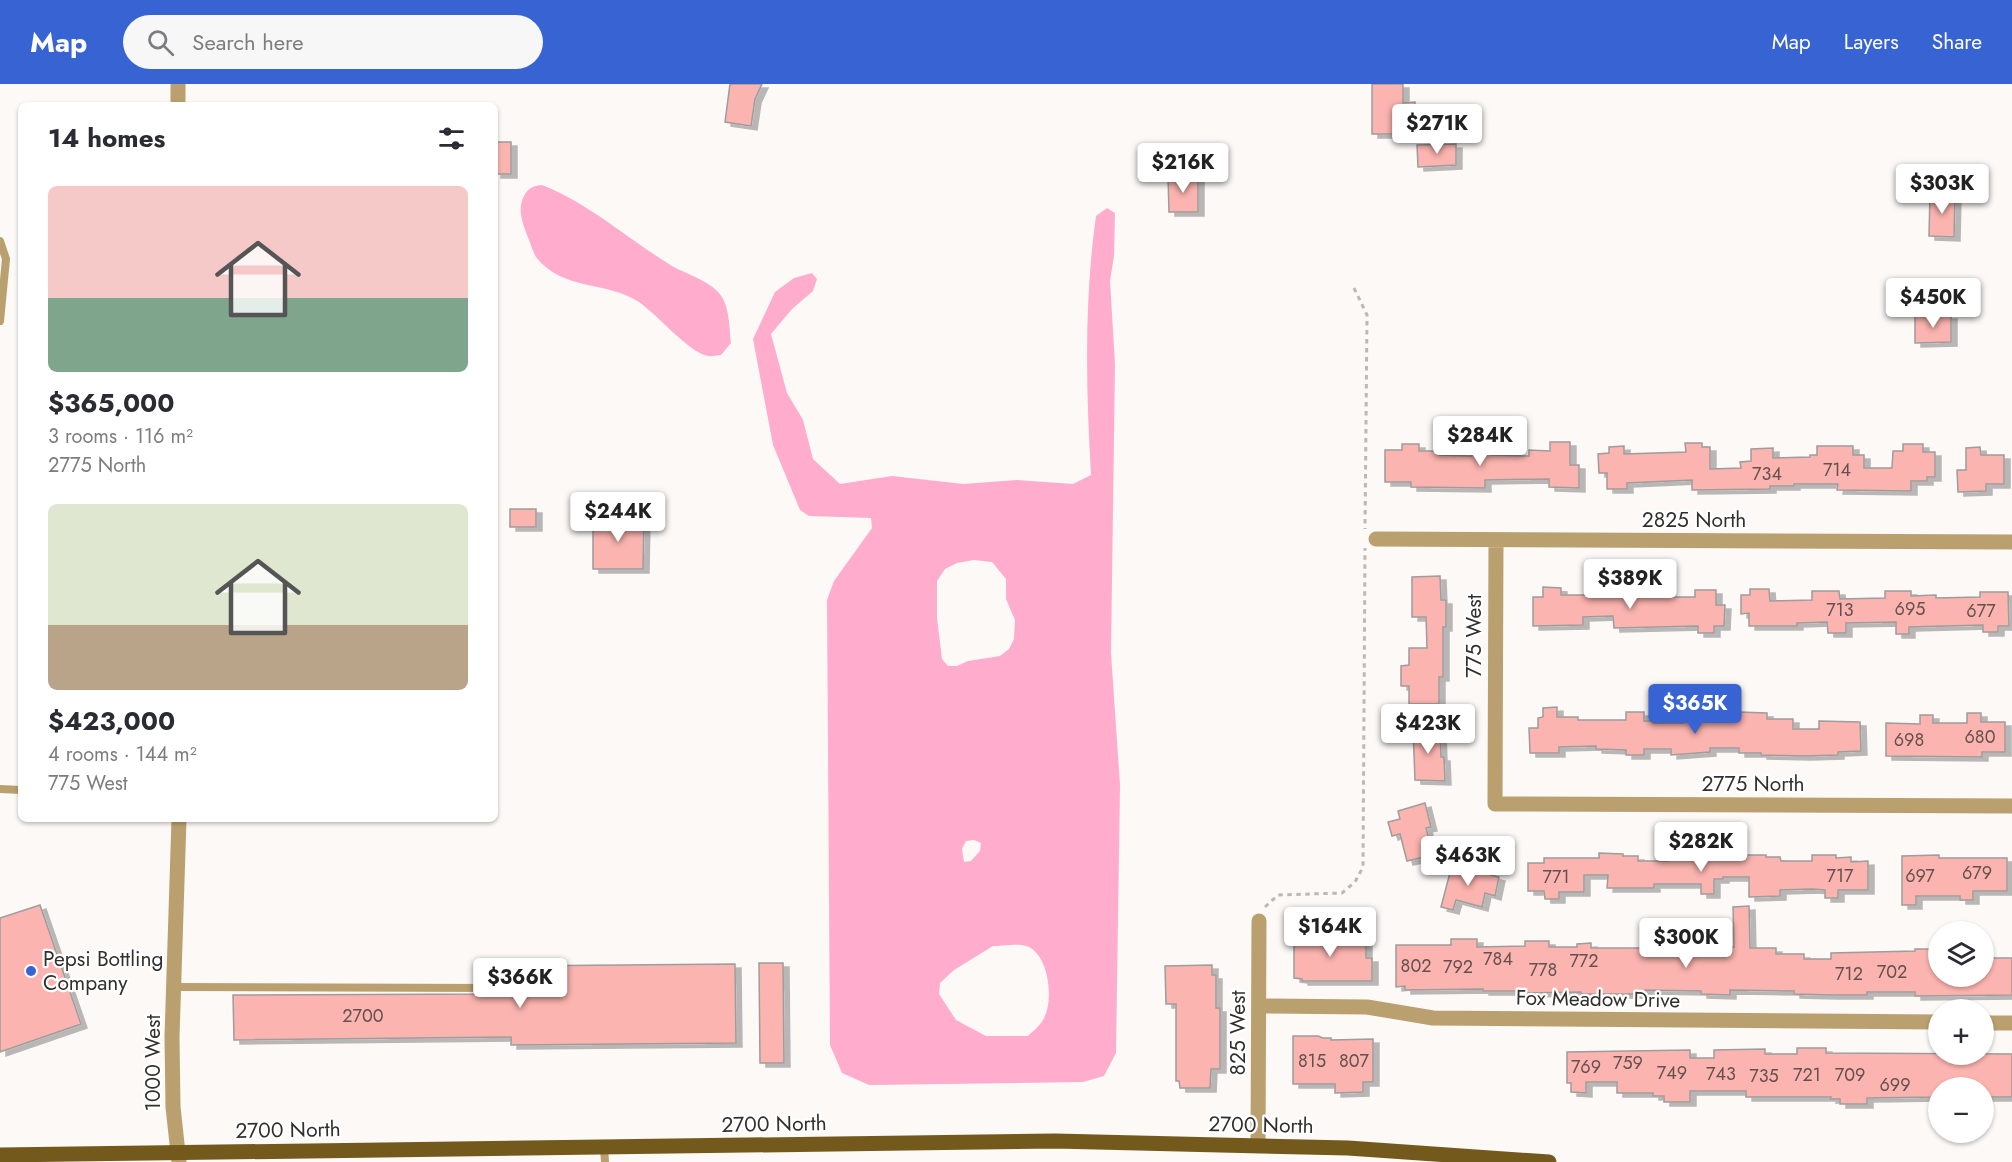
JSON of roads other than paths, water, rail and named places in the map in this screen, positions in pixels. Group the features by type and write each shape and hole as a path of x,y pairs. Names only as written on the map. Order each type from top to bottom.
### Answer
{"main road":[{"name":"2700 North","path":"0,1155 179,1157 605,1155 1055,1142 1348,1148 1549,1162"}],"street":[{"path":"178,84 178,102"},
{"name":"2825 North","path":"1369,536 1496,540 2012,542"},
{"name":"775 West","path":"1495,804 1496,540"},
{"name":"2775 North","path":"1495,804 2012,806"},
{"name":"1000 West","path":"179,822 172,1037 173,1107 179,1157"},
{"name":"825 West","path":"1258,1145 1259,921"},
{"name":"Fox Meadow Drive","path":"1259,1006 1366,1007 1433,1018 1928,1022"},
{"path":"1994,1023 2012,1023"}],"lane":[{"path":"0,241 6,259 0,321"},
{"path":"0,789 18,790"},
{"path":"175,987 491,988"}],"place":[{"name":"Pepsi Bottling Company","path":"31,971"}]}
